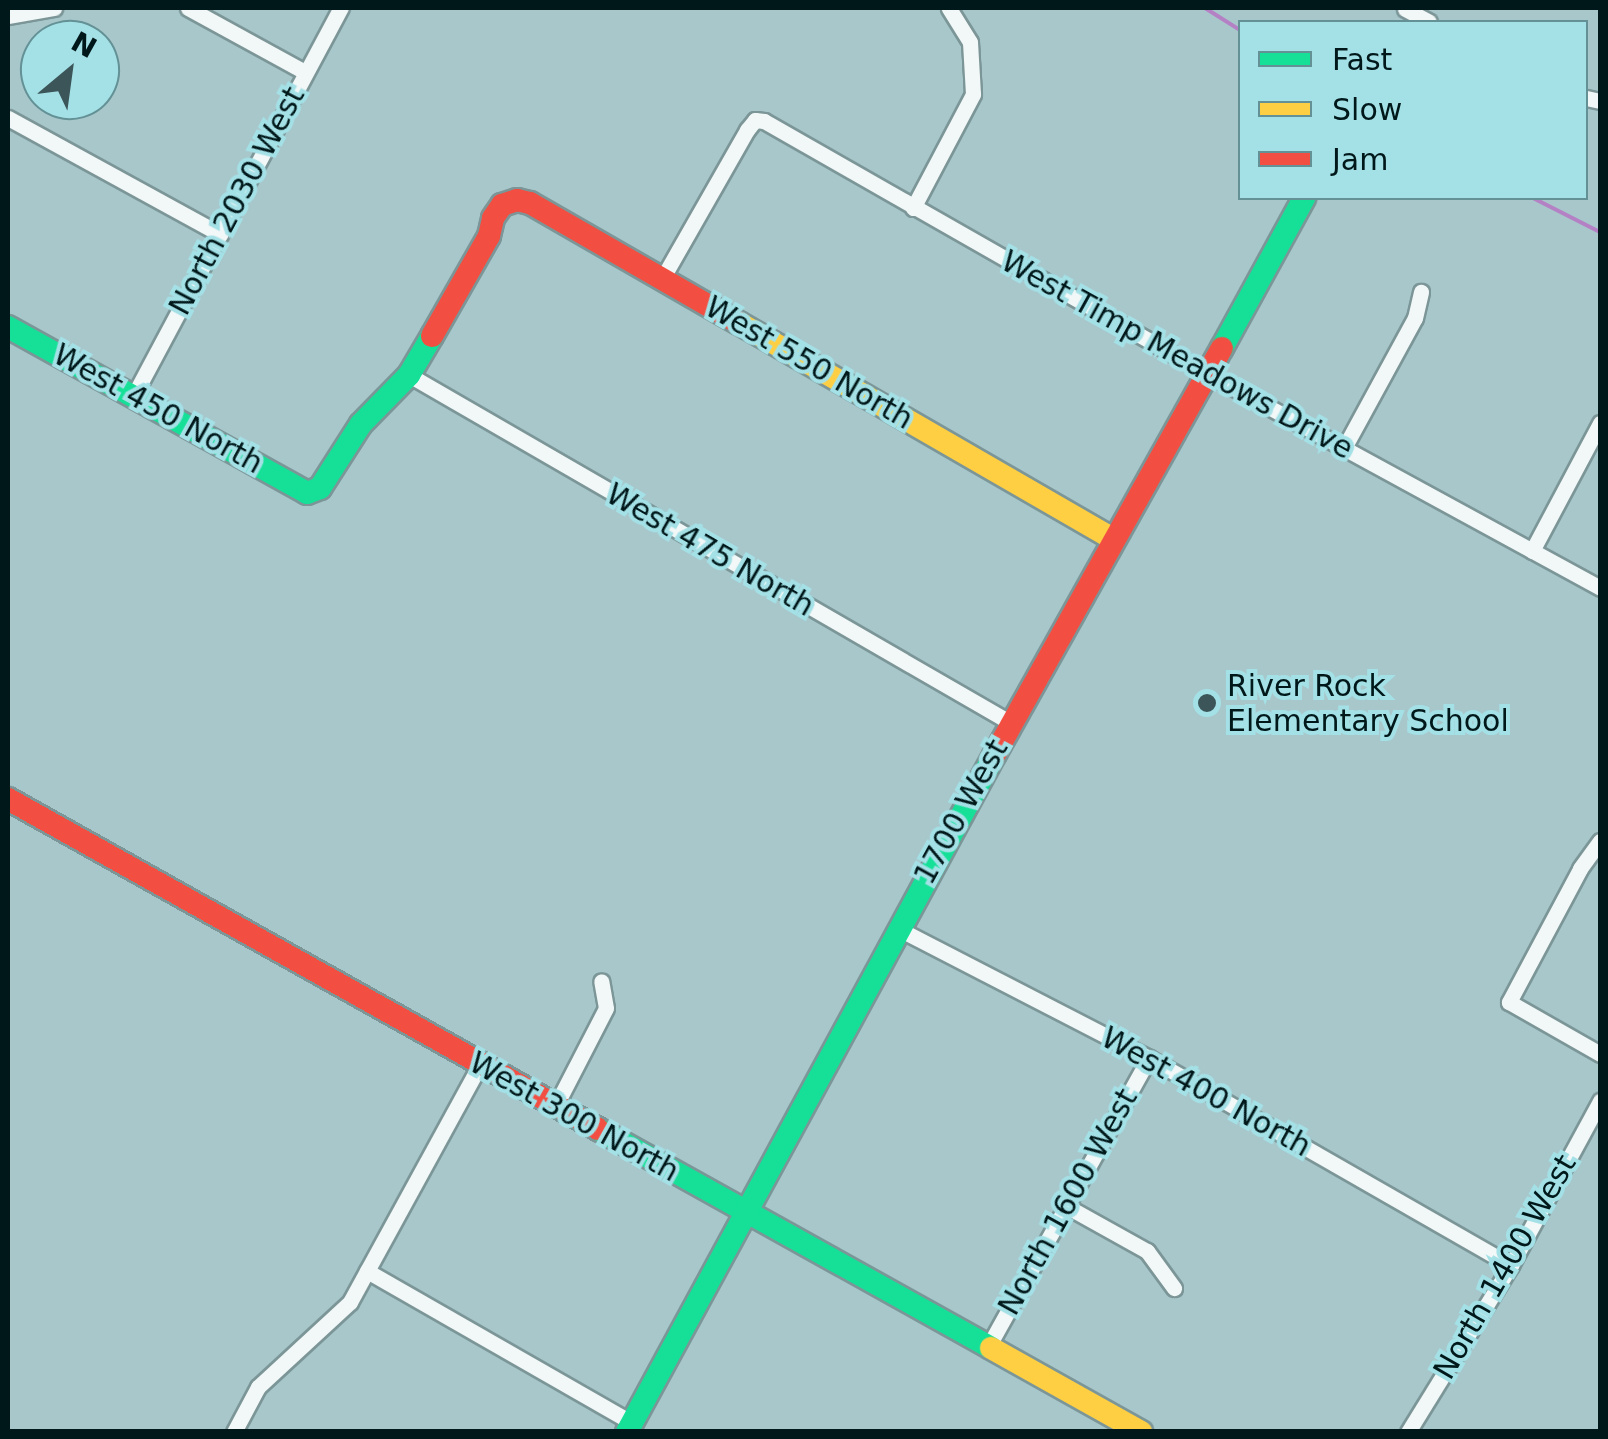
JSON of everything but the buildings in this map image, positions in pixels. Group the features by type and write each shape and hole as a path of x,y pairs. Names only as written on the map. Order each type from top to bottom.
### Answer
{"street":[{"path":"8,16 54,8"},
{"path":"188,8 305,72"},
{"name":"North 2030 West","path":"134,395 341,8"},
{"path":"914,208 968,109 974,77 970,42 948,8"},
{"path":"8,118 220,234"},
{"name":"West Timp Meadows Drive","path":"662,279 755,120 1600,588"},
{"name":"West 550 North","path":"409,375 489,236 502,205 517,200 530,203 1113,539"},
{"name":"1700 West","path":"629,1427 896,928 1303,200"},
{"path":"1344,448 1415,318 1422,292"},
{"name":"West 450 North","path":"8,326 307,493 320,488 361,424 409,375"},
{"name":"West 475 North","path":"409,375 1011,722"},
{"path":"1532,550 1600,423"},
{"name":"West 300 North","path":"8,799 1141,1432"},
{"path":"1600,841 1580,869 1509,1002 1600,1054"},
{"name":"West 400 North","path":"896,928 1148,1058 1511,1265"},
{"path":"555,1107 606,1008 601,981"},
{"name":"North 1600 West","path":"988,1347 1148,1058"},
{"path":"234,1432 258,1387 350,1302 480,1064"},
{"name":"North 1400 West","path":"1408,1432 1511,1265 1600,1101"},
{"path":"1066,1206 1147,1252 1174,1288"},
{"path":"367,1271 629,1427"}],"waterway":[{"path":"1205,8 1238,29"},
{"path":"1537,200 1600,232"}],"traffic: fast":[{"path":"1222,348 1303,200"},
{"path":"8,327 307,493 320,488 361,424 409,375 432,336"},
{"path":"627,1432 995,754"},
{"path":"598,1129 991,1348"}],"traffic: slow":[{"path":"739,323 1113,539"},
{"path":"991,1348 1141,1432"}],"traffic: jam":[{"path":"432,336 489,236 493,218 502,205 517,200 530,203 739,323"},
{"path":"995,754 1222,348"},
{"path":"8,799 598,1129"}],"place":[{"name":"River Rock Elementary School","path":"1207,703"}]}
